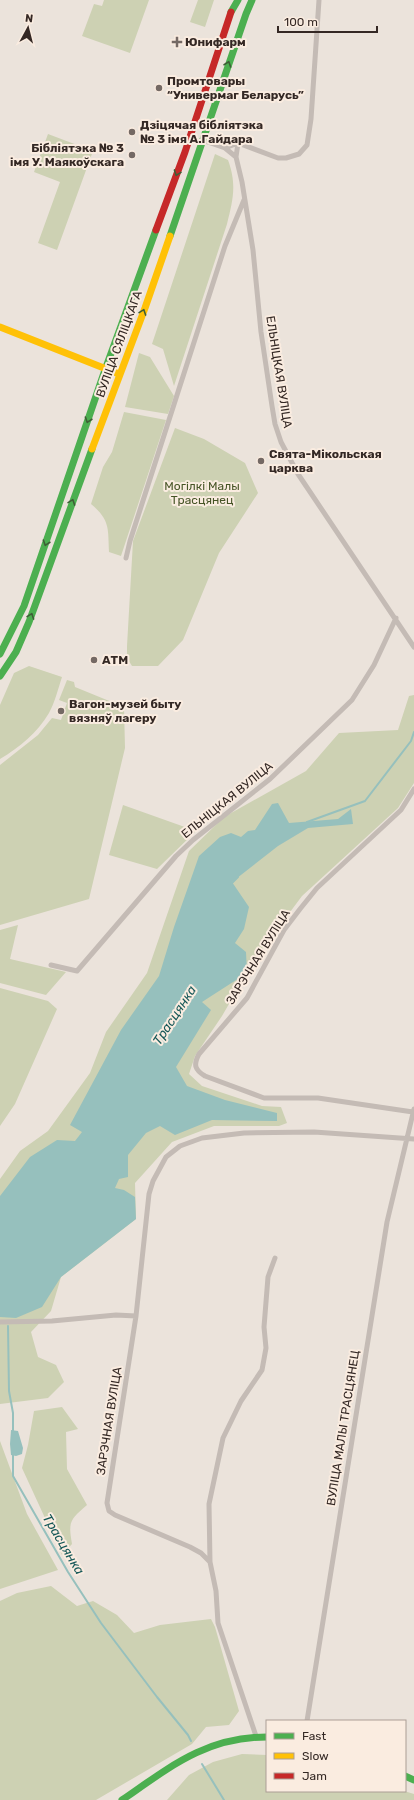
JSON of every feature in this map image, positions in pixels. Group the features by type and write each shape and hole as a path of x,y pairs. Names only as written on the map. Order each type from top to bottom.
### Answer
{"main road":[{"name":"ВУЛІЦА СЯЛІЦКАГА","path":"0,654 24,606 105,370 190,136 231,12 237,0"},
{"name":"ВУЛІЦА СЯЛІЦКАГА","path":"0,676 16,652 30,622 119,374 145,308 202,140 252,0"},
{"path":"190,136 202,140"},
{"path":"0,327 105,370 119,374"},
{"path":"122,1800 201,1750 221,1741 256,1736 266,1737"}],"street":[{"path":"225,148 238,143 278,158 286,158 295,156 307,145 319,0"},
{"path":"202,140 225,148 236,157"},
{"name":"ЕЛЬНІЦКАЯ ВУЛІЦА","path":"238,143 236,157 253,250 261,332 275,424 281,442 298,474 396,618 414,647"},
{"path":"126,558 132,533 225,246 244,200"},
{"name":"ЕЛЬНІЦКАЯ ВУЛІЦА","path":"51,966 77,971 176,856 193,840 270,779 352,700 374,665 396,618"},
{"name":"ЗАРЭЧНАЯ ВУЛІЦА","path":"264,1098 205,1076 195,1067 195,1061 247,998 284,930 300,909 317,888 401,810 414,789"},
{"name":"ВУЛІЦА МАЛЫ ТРАСЦЯНЕЦ","path":"264,1098 318,1098 414,1111 387,1222 307,1720"},
{"name":"ЗАРЭЧНАЯ ВУЛІЦА","path":"210,1562 201,1553 190,1547 122,1519 109,1511 107,1503 136,1316 149,1194 152,1181 166,1157 180,1146 202,1138 244,1133 314,1132 406,1139"},
{"path":"406,1139 414,1139"},
{"path":"256,1736 218,1623 216,1591 210,1562 209,1504 223,1438 241,1401 262,1370 266,1348 264,1327 268,1277 275,1258"},
{"path":"0,1322 52,1321 116,1315 136,1316"}],"green space":[{"path":"104,0 149,0 130,53 82,36 94,4 102,6"},
{"path":"198,0 214,0 205,27 190,22"},
{"path":"48,134 93,151 57,250 38,243 60,182 34,172"},
{"path":"215,154 228,160 233,185 232,199 227,224 174,386 163,349 152,344"},
{"path":"139,353 150,357 174,396 168,414 125,407"},
{"path":"124,412 166,420 121,556 109,552 107,525 102,515 91,504 103,467 112,452"},
{"name":"Могілкі Малы Трасцянец","path":"175,428 204,439 245,463 258,493 219,553 183,640 158,666 132,666 127,658 127,646 133,541"},
{"path":"29,666 62,677 58,691 49,713 39,727 14,750 0,759 0,705 14,673"},
{"path":"67,680 74,682 75,687 124,707 125,748 89,899 0,925 0,765 38,735 52,718 61,720 67,703 59,700"},
{"path":"414,695 414,783 398,808 302,896 255,959 222,1016 195,1056 189,1074 202,1086 262,1106 281,1107 287,1123 279,1126 214,1126 172,1142 135,1183 136,1219 61,1277 51,1311 31,1332 38,1357 56,1365 64,1382 48,1398 0,1404 0,1179 20,1151 48,1131 90,1073 106,1032 147,973 189,851 224,817 306,771 339,733 398,730 409,696"},
{"path":"123,805 196,831 157,869 109,855"},
{"path":"18,925 10,959 66,972 46,995 0,983 0,930"},
{"path":"0,988 48,1001 57,1009 15,1104 0,1126"},
{"path":"62,1407 78,1429 66,1432 67,1469 87,1505 77,1514 72,1522 70,1530 72,1544 62,1555 22,1468 34,1411"},
{"path":"0,1441 27,1514 58,1570 0,1589"},
{"path":"51,1586 77,1606 93,1601 117,1615 134,1633 160,1625 211,1619 215,1627 239,1711 229,1725 206,1727 192,1744 96,1800 0,1800 0,1601 17,1593"},
{"path":"242,1754 266,1755 266,1792 406,1792 414,1794 414,1800 167,1800 189,1775 213,1762"}],"water":[{"path":"278,803 289,823 338,819 351,809 353,824 308,828 278,846 232,882 249,907 244,929 235,943 246,952 247,973 202,1002 211,1010 176,1067 187,1086 225,1100 277,1113 277,1121 212,1120 175,1135 160,1126 146,1133 128,1155 128,1177 119,1179 115,1188 124,1190 135,1197 136,1219 61,1277 42,1307 16,1318 0,1317 0,1196 30,1157 57,1140 75,1141 82,1132 70,1125 121,1030 159,976 174,927 199,856 220,837 231,833 241,837 248,831 255,830 272,804"},
{"path":"11,1430 18,1431 23,1448 22,1454 16,1456 11,1455"}],"waterway":[{"name":"Трасцянка","path":"307,822 365,801 411,741 414,732"},
{"name":"Трасцянка","path":"231,884 238,877"},
{"name":"Трасцянка","path":"8,1326 9,1391 13,1413 13,1432"},
{"name":"Трасцянка","path":"13,1453 13,1476 68,1572 101,1623 188,1735 191,1741"},
{"name":"Трасцянка","path":"202,1764 224,1800"}],"traffic: fast":[{"path":"231,12 238,0"},
{"path":"246,14 252,0"},
{"path":"170,236 246,14"},
{"path":"0,654 24,606 105,370 156,230"},
{"path":"0,676 16,652 29,622 92,449"},
{"path":"122,1800 156,1776 207,1748 225,1742 245,1738 266,1737"},
{"path":"406,1776 414,1780"}],"traffic: slow":[{"path":"92,449 145,308 170,236"},
{"path":"0,327 119,374"}],"traffic: jam":[{"path":"156,230 185,152 231,12"}],"place":[{"name":"Юнифарм","path":"177,42"},
{"name":"Промтовары “Универмаг Беларусь”","path":"159,88"},
{"name":"Дзіцячая бібліятэка № 3 імя А.Гайдара","path":"132,132"},
{"name":"Бібліятэка № 3 імя У. Маякоўскага","path":"132,155"},
{"name":"Свята-Мікольская царква","path":"261,461"},
{"name":"АТМ","path":"94,660"},
{"name":"Вагон-музей быту вязняў лагеру","path":"61,711"}]}
